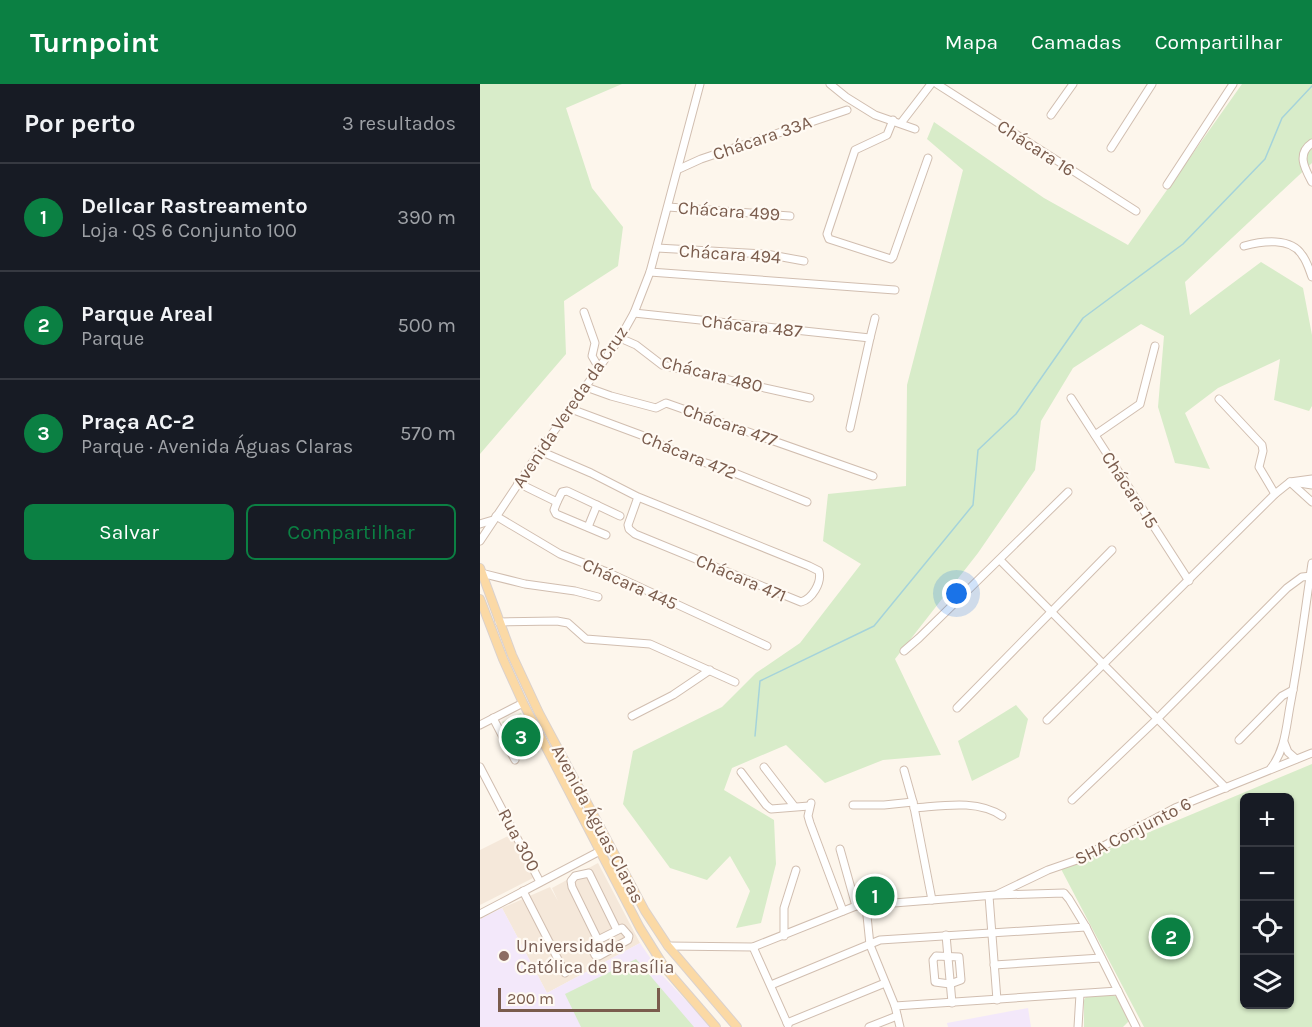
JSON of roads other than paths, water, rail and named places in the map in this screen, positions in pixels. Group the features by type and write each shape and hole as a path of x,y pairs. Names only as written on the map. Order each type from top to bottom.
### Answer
{"main road":[{"name":"Avenida Águas Claras","path":"481,570 512,655 538,713 653,923 674,954 737,1027"},
{"name":"Avenida Águas Claras","path":"480,599 523,703 640,928 664,968 716,1027"},
{"path":"503,659 512,655"},
{"path":"640,928 653,923"},
{"path":"695,1003 703,1001 708,995"}],"street":[{"name":"Avenida Vereda da Cruz","path":"480,541 540,451 600,368 634,313 657,248 700,84"},
{"path":"830,84 860,107 875,115 915,129"},
{"path":"901,123 931,84"},
{"name":"Chácara 16","path":"937,84 1136,211"},
{"path":"1051,115 1072,84"},
{"path":"1111,148 1152,84"},
{"path":"1167,184 1233,84"},
{"name":"Chácara 33A","path":"679,169 701,159 847,110"},
{"path":"893,120 887,135 855,150 827,237 891,259 928,158"},
{"path":"1312,143 1304,152 1303,161 1312,182"},
{"name":"Chácara 499","path":"668,207 790,216"},
{"path":"1244,246 1264,242 1287,244 1301,252 1312,277"},
{"name":"Chácara 494","path":"657,248 776,255 804,261"},
{"path":"650,272 894,290"},
{"path":"584,312 594,338 595,346 592,357 600,368"},
{"name":"Chácara 487","path":"634,313 870,338"},
{"path":"850,429 875,318"},
{"name":"Chácara 480","path":"620,338 636,345 663,365 810,398"},
{"path":"1095,435 1140,404 1155,346"},
{"name":"Chácara 477","path":"586,387 656,408 666,403 873,476"},
{"name":"Chácara 15","path":"1071,399 1189,581"},
{"path":"1219,399 1262,445 1263,451 1259,466 1275,494"},
{"name":"Chácara 472","path":"571,409 641,435 690,458 722,468 807,502"},
{"name":"Chácara 471","path":"540,451 638,497 817,570 821,576 816,588 808,599 801,602 635,534 628,525 638,497"},
{"path":"1047,720 1275,494 1290,482 1312,479"},
{"path":"1290,482 1312,485"},
{"path":"1290,482 1312,502"},
{"path":"518,483 557,502"},
{"path":"606,534 556,514 554,510 562,492 567,491 620,516"},
{"path":"904,651 1068,492"},
{"path":"588,527 597,505"},
{"path":"480,524 494,518"},
{"name":"Chácara 445","path":"494,518 560,554 607,572 767,646"},
{"path":"957,708 1112,550"},
{"path":"1000,560 1226,788"},
{"path":"1271,769 1284,742 1312,563"},
{"path":"481,570 525,584 575,591 598,597"},
{"path":"1072,800 1157,719 1287,588 1302,577 1311,579"},
{"path":"500,622 564,621 586,639 644,643 735,682"},
{"path":"632,716 673,695 710,670"},
{"path":"1239,740 1282,696 1293,690"},
{"path":"480,724 523,703"},
{"path":"493,718 515,760"},
{"path":"1284,742 1288,752 1296,759"},
{"name":"SHA Conjunto 6","path":"992,896 1048,870 1077,860 1175,808 1312,753"},
{"name":"Rua 300","path":"480,767 540,882"},
{"path":"764,767 794,806"},
{"path":"904,770 932,900"},
{"path":"741,772 771,809 810,804 808,816 812,830 843,911"},
{"path":"853,805 970,806 987,809 1002,816"},
{"path":"840,849 856,906"},
{"path":"480,914 600,851"},
{"path":"572,866 577,875"},
{"path":"784,936 784,908 796,870"},
{"path":"598,940 572,887 571,881 577,875 589,873 617,930"},
{"path":"524,891 565,973"},
{"path":"668,946 753,947 856,906 1064,893 1086,927 1135,1026"},
{"path":"992,896 997,1000"},
{"path":"866,906 870,945 895,1006 900,1027"},
{"path":"771,985 880,940 1086,927"},
{"path":"624,928 629,936 628,940 599,956 591,947 598,940 624,928"},
{"path":"946,935 951,1003"},
{"path":"674,954 681,947"},
{"path":"753,947 788,1025 885,983"},
{"path":"946,956 957,956 960,960 961,980 950,984 937,984 934,979 933,958 946,956"},
{"path":"994,965 1101,958"},
{"path":"895,1006 1118,992"},
{"path":"1078,1027 1080,994"},
{"path":"869,1027 897,1016"}],"waterway":[{"path":"755,736 760,681 874,626 973,505 978,450 1016,414 1083,318 1183,244 1265,159 1282,118 1312,86"}],"place":[{"name":"Praça AC-2","path":"521,737"},
{"name":"Dellcar Rastreamento","path":"875,896"},
{"name":"Parque Areal","path":"1171,937"},
{"name":"Universidade Católica de Brasília","path":"504,956"}]}
